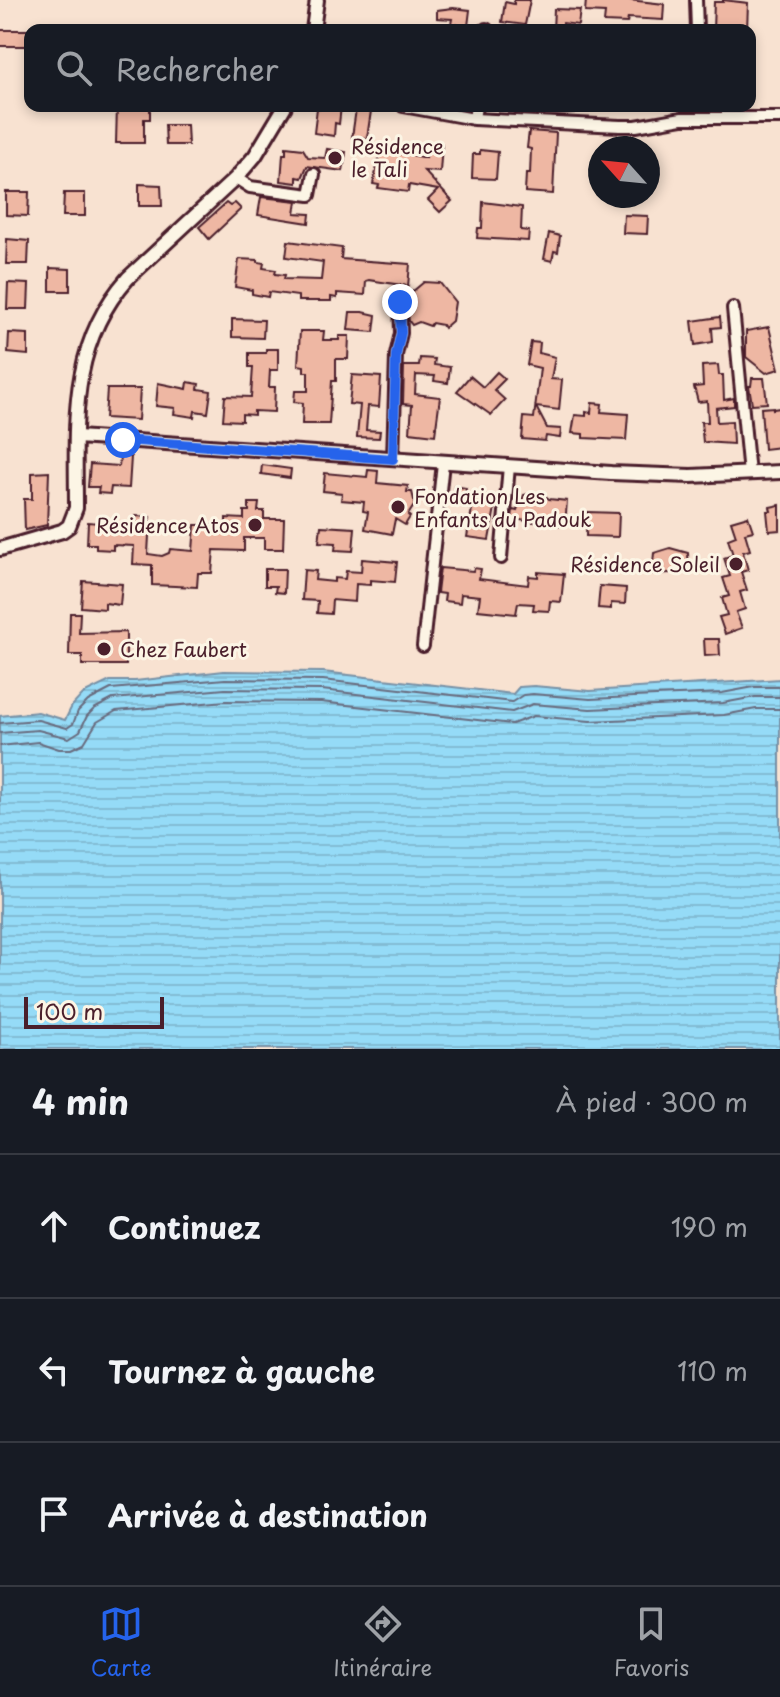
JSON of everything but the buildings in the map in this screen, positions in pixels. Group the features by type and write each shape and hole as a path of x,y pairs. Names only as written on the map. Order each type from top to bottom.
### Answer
{"main road":[{"path":"314,24 317,0"},
{"path":"0,549 62,531 69,526 76,508 81,370 104,309 128,278 236,178 255,156 281,112"},
{"path":"77,437 443,463 691,476 780,472"}],"street":[{"path":"696,0 697,24"},
{"path":"436,112 474,119 636,126 682,118 780,118"},
{"path":"474,119 475,112"},
{"path":"236,178 250,187 310,195 314,174"},
{"path":"393,459 400,302"},
{"path":"733,308 749,474"},
{"path":"423,646 443,463"},
{"path":"501,558 509,466"}],"water":[{"path":"224,671 323,672 513,694 519,687 534,686 590,691 780,679 780,1049 0,1049 0,716 38,712 65,720 83,694 110,681"}],"place":[{"name":"Résidence le Tali","path":"335,158"},
{"name":"Fondation Les Enfants du Padouk","path":"398,507"},
{"name":"Résidence Atos","path":"255,525"},
{"name":"Résidence Soleil","path":"736,564"},
{"name":"Chez Faubert","path":"104,649"}],"route":[{"path":"123,440 393,459 400,302"}]}
